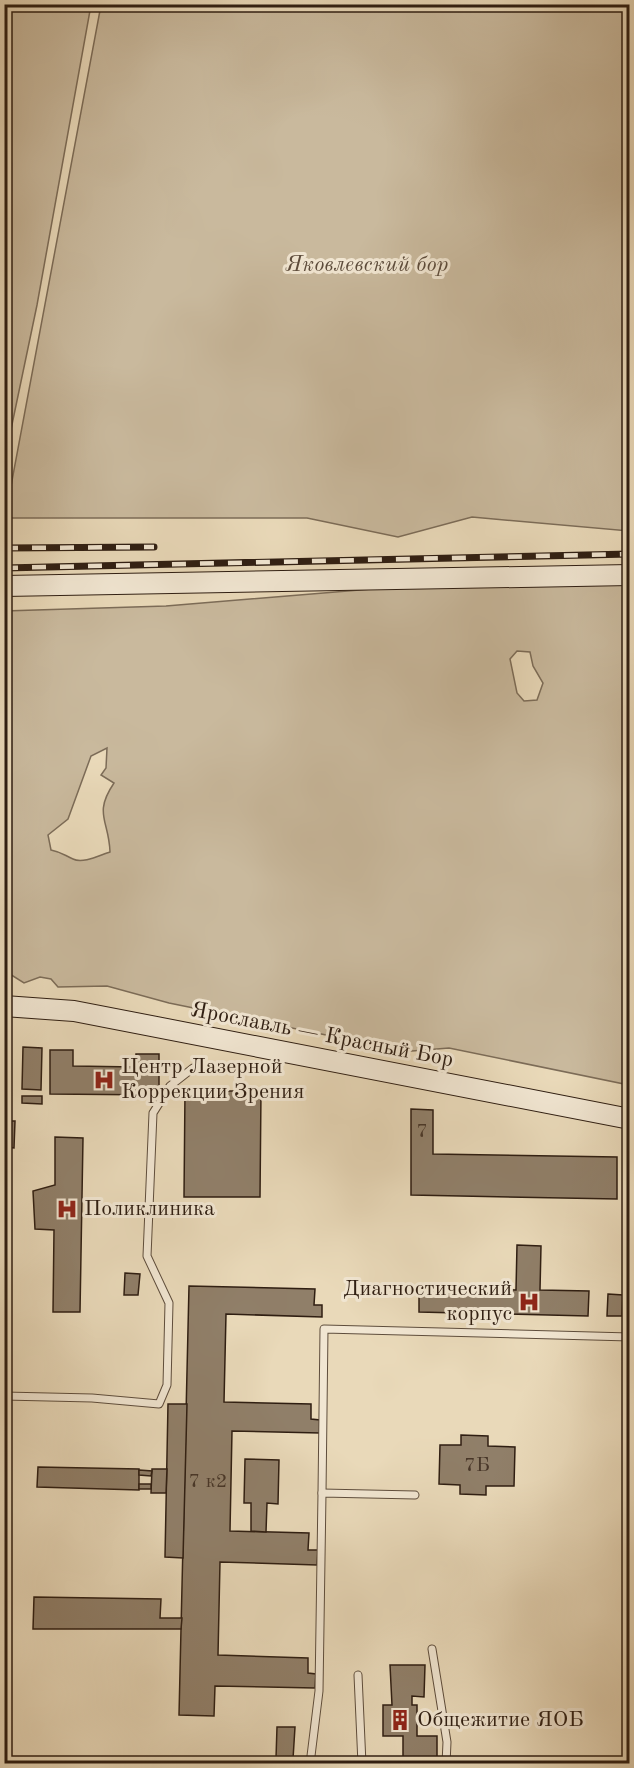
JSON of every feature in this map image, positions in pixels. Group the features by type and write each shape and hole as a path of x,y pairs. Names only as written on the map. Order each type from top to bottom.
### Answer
{"street":[{"path":"4,586 630,575"},
{"name":"Ярославль — Красный Бор","path":"4,1006 74,1011 630,1119"}],"lane":[{"path":"4,1396 92,1398 159,1404 167,1385 168,1303 147,1256 153,1113 170,1086 192,1068 218,1069"},
{"path":"310,1764 319,1691 324,1329 630,1337"},
{"path":"322,1493 415,1495"},
{"path":"432,1649 447,1742 446,1764"},
{"path":"358,1675 362,1764"}],"green space":[{"path":"5,4 91,5 37,305 5,458"},
{"name":"Яковлевский бор","path":"101,5 629,5 629,531 472,517 398,537 307,518 5,518"},
{"path":"629,583 629,1085 449,1048 412,1051 331,1036 169,1003 107,986 58,987 51,979 40,977 24,983 5,971 4,611 166,606 396,587","holes":["517,651 530,652 533,666 543,683 537,700 524,701 517,693 510,659","107,748 106,768 101,775 114,783 104,802 103,810 110,852 77,860 51,850 48,835 68,819 91,756"]}],"building":[{"path":"23,1047 42,1048 41,1090 22,1089"},
{"name":"Центр Лазерной Коррекции Зрения","path":"50,1050 73,1050 73,1066 136,1067 136,1054 159,1054 159,1095 50,1094"},
{"path":"185,1091 261,1091 260,1197 184,1197"},
{"path":"22,1096 42,1096 42,1104 22,1103"},
{"path":"411,1109 433,1110 433,1154 617,1157 617,1199 411,1195"},
{"path":"6,1121 15,1121 14,1148 5,1147"},
{"path":"55,1137 83,1138 80,1312 53,1312 54,1230 35,1229 33,1191 55,1185"},
{"path":"517,1245 541,1246 540,1290 589,1291 588,1316 419,1312 419,1288 516,1290"},
{"path":"125,1273 140,1274 138,1295 124,1295"},
{"path":"189,1286 315,1289 314,1305 322,1305 322,1317 226,1314 224,1402 311,1404 311,1419 320,1420 320,1433 232,1431 230,1531 309,1533 308,1550 318,1550 317,1565 220,1562 218,1655 308,1658 308,1673 316,1674 315,1688 215,1686 214,1716 179,1715"},
{"path":"608,1294 623,1295 622,1316 607,1316"},
{"path":"168,1404 187,1404 183,1558 165,1557"},
{"path":"461,1435 488,1436 488,1446 515,1447 514,1486 486,1486 486,1495 460,1494 460,1485 439,1484 440,1445 461,1445"},
{"path":"245,1459 279,1460 278,1504 267,1503 266,1532 251,1531 251,1503 244,1503"},
{"path":"38,1467 139,1469 139,1490 37,1487"},
{"path":"152,1469 167,1469 166,1493 151,1493"},
{"path":"139,1470 152,1471 151,1476 139,1475"},
{"path":"139,1484 151,1484 151,1489 139,1489"},
{"path":"34,1597 161,1599 160,1618 182,1618 181,1629 33,1629"},
{"name":"Общежитие ЯОБ","path":"390,1665 425,1665 424,1697 412,1696 412,1705 417,1705 417,1736 437,1736 437,1764 403,1764 403,1736 383,1736 383,1705 392,1705"},
{"path":"277,1727 295,1727 293,1759 276,1758"}],"railway":[{"path":"4,548 154,547"},
{"path":"4,568 630,554"}],"place":[{"name":"Центр Лазерной Коррекции Зрения","path":"104,1080"},
{"name":"Поликлиника","path":"67,1209"},
{"name":"Диагностический корпус","path":"529,1302"},
{"name":"Общежитие ЯОБ","path":"400,1720"}]}
